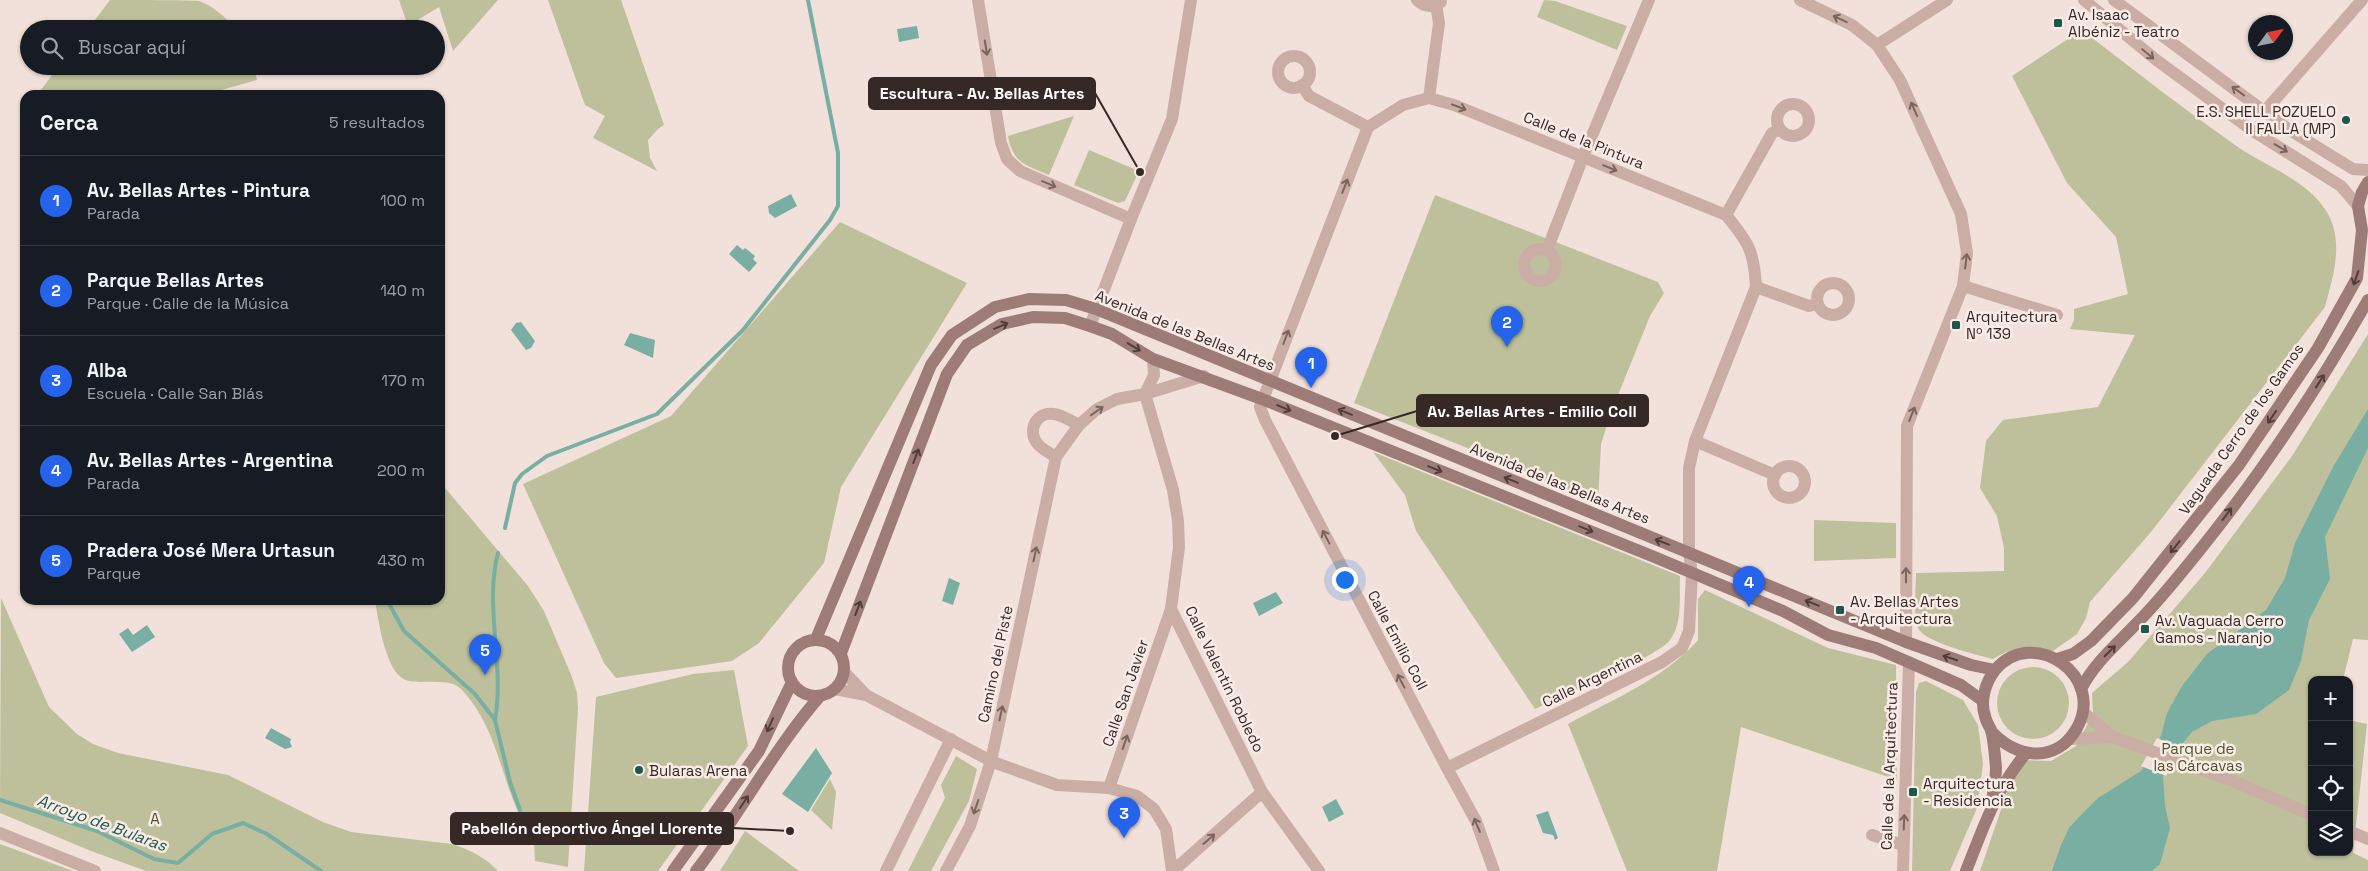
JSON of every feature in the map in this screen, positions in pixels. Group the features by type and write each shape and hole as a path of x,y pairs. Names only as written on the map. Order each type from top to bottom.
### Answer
{"street":[{"path":"978,0 1001,143 1007,159 1020,171 1131,219"},
{"path":"1090,326 1172,119 1191,0"},
{"path":"1262,399 1368,127 1403,105 1429,98 1439,22 1439,3 1426,6 1417,0"},
{"path":"1547,250 1583,157 1649,0"},
{"path":"1800,0 1852,24 1877,45 1900,80 1961,214 1967,253 1963,286 1907,426 1906,642"},
{"path":"1877,45 1947,0"},
{"path":"2084,0 2155,59 2232,116 2341,186 2358,206"},
{"path":"2114,0 2288,129 2354,169 2368,170"},
{"path":"2265,111 2362,0"},
{"path":"1302,85 1309,96 1368,127"},
{"name":"Calle de la Pintura","path":"1429,98 1454,105 1726,215 1746,240 1754,261 1756,287 1695,441 1689,468 1689,552 1692,574"},
{"path":"1726,215 1772,133 1780,129"},
{"path":"2358,206 2362,192 2368,182"},
{"name":"Vaguada Cerro de los Gamos","path":"2057,659 2073,654 2091,641 2133,598 2240,465 2318,348 2357,278 2365,235 2358,206"},
{"path":"1963,286 2057,315"},
{"path":"1756,287 1809,306 1818,304"},
{"name":"Avenida de las Bellas Artes","path":"816,639 931,365 952,336 995,307 1029,299 1066,300 1096,309 1906,642 1954,659 1995,670"},
{"path":"2081,689 2091,670 2138,622 2199,551 2251,482 2309,399 2368,300"},
{"name":"Avenida de las Bellas Artes","path":"841,653 947,374 967,345 1002,324 1033,317 1065,318 1112,334 1154,359 1262,399 1783,611 1828,635 1876,648 1961,685 1983,701"},
{"path":"1145,394 1154,375 1154,359"},
{"name":"Camino del Piste","path":"946,871 970,826 991,761 1056,457 1079,425 1097,410 1117,399 1145,394 1204,376"},
{"name":"Calle Valentín Robledo","path":"1145,394 1173,490 1178,521 1179,547 1171,609 1262,792 1320,871"},
{"name":"Calle Emilio Coll","path":"1262,399 1260,407 1265,420 1476,821 1494,871"},
{"path":"1056,457 1036,442 1033,433 1035,423 1044,415 1056,414 1079,425"},
{"path":"1695,441 1775,475"},
{"name":"Calle Argentina","path":"1447,768 1662,662 1682,648 1689,631 1692,574"},
{"name":"Calle San Javier","path":"1109,788 1171,609"},
{"path":"696,871 798,721 820,696 835,689 841,681 844,672 841,653 830,643 816,639 802,643 791,654 788,668 792,682 804,693 820,696"},
{"path":"1991,731 2002,743 2026,753 2044,753 2057,748 2069,739 2080,722 2082,712 2081,689 2072,672 2057,659 2038,654 2018,655 2005,661 1995,670 1986,684 1983,701 1985,717 1991,731 1996,770 1991,806"},
{"name":"Calle de la Arquitectura","path":"1902,871 1909,662"},
{"path":"844,672 866,695"},
{"path":"673,871 759,751 792,682"},
{"path":"835,689 866,695 991,761 1057,785 1109,788 1137,796 1154,809 1166,829 1172,871"},
{"path":"2082,712 2113,737 2228,778 2308,813"},
{"path":"2069,739 2113,737"},
{"path":"886,871 951,739"},
{"path":"1966,871 1991,806 2008,776 2026,753"},
{"path":"1172,871 1262,792"},
{"path":"0,833 95,871"},
{"path":"2353,833 2368,839"},
{"path":"1872,835 1903,845"}],"green space":[{"path":"110,0 170,0 199,1 219,12 228,20 95,20"},
{"path":"399,0 498,0 453,51 445,20 443,20 439,7 418,20 406,20"},
{"path":"548,0 621,0 664,125 648,140 650,158 657,171 593,138 605,116 585,105"},
{"path":"1544,0 1555,1 1627,26 1617,50 1537,17"},
{"path":"2077,33 2091,37 2219,134 2310,192 2320,202 2333,225 2336,260 2325,307 2151,532 2090,602 2086,618 2077,634 2053,651 2029,647 2009,651 1993,659 1940,643 1922,633 1916,622 1916,573 2004,571 2004,548 1997,516 1980,488 1986,441 2003,420 2098,407 2135,335 2070,329 2074,320 2074,309 2128,294 2116,237 2067,183 2012,76"},
{"path":"52,75 256,75 257,80 222,90 41,90"},
{"path":"1074,116 1049,175 1021,162 1013,152 1008,136"},
{"path":"1089,150 1139,171 1125,201 1118,203 1074,185"},
{"path":"1435,195 1658,282 1664,293 1650,316 1610,415 1601,444 1598,503 1354,403"},
{"path":"840,222 967,283 841,487 824,563 759,643 732,661 616,678 604,663 523,484 671,416"},
{"name":"Parque de las Cárcavas","path":"2368,334 2368,640 2353,639 2344,676 2308,676 2308,856 2353,856 2353,853 2368,860 2368,871 1980,871 2018,760 2051,761 2076,746 2093,714 2092,693 2128,662 2205,573 2292,456"},
{"path":"1373,452 1680,576 1679,618 1670,640 1648,656 1629,666 1535,709 1416,531 1405,495"},
{"path":"445,488 528,586 544,611 572,677 577,693 578,708 568,867 535,861 533,819 519,814 490,734 483,719 463,691 450,683 414,682 402,678 391,664 380,630 376,605 445,605"},
{"path":"1814,520 1896,523 1896,558 1814,561"},
{"path":"1705,590 1828,648 1896,665 1897,780 1741,727 1717,871 1627,871 1568,724 1654,677 1685,654 1698,640 1698,599"},
{"name":"A","path":"1,598 49,707 77,734 93,744 118,753 228,775 323,822 351,832 452,844 477,854 498,871 146,871 91,851 0,813"},
{"path":"2033,667 2047,670 2059,677 2066,689 2069,703 2066,717 2059,729 2047,736 2033,739 2019,736 2007,729 2000,717 1997,703 2000,689 2007,677 2019,670"},
{"path":"734,670 748,746 658,871 584,871 596,697 693,674"},
{"path":"1926,681 1963,700 1978,725 1983,764 1977,808 1950,871 1912,871 1916,692 1919,683"},
{"name":"Parque de las Cárcavas","path":"2353,721 2367,724 2353,853"},
{"path":"956,756 977,769 969,801 931,871 908,871 945,798 941,785"},
{"path":"830,779 836,792 832,830 811,810"},
{"path":"745,831 799,871 720,871"},
{"path":"0,844 73,871 0,871"}],"water":[{"path":"917,26 919,38 899,42 897,29"},
{"path":"791,194 797,206 775,218 769,213 768,206"},
{"path":"737,245 743,250 745,248 755,256 753,259 757,263 749,272 729,254"},
{"path":"521,322 535,341 531,348 526,350 511,330 516,323"},
{"path":"630,333 655,340 653,358 624,345"},
{"path":"2368,409 2368,448 2325,537 2330,579 2309,620 2301,661 2289,690 2256,714 2212,721 2192,732 2182,744 2163,777 2165,806 2170,828 2160,864 2152,871 2052,871 2069,828 2098,798 2141,771 2161,736 2167,713 2182,686 2207,654 2266,610 2285,578 2295,543 2333,467"},
{"path":"949,578 960,583 953,605 942,601"},
{"path":"1276,592 1283,603 1259,616 1253,603"},
{"path":"147,625 155,637 132,652 119,634 128,628 133,635"},
{"path":"271,728 291,739 292,747 285,749 265,738"},
{"path":"816,748 832,773 808,812 782,794"},
{"path":"1336,799 1344,814 1329,822 1322,807"},
{"path":"1548,811 1558,838 1555,840 1553,835 1543,833 1536,815"}],"pier":[{"path":"2157,738 2182,748 2166,776 2141,766"}],"waterway":[{"path":"505,528 515,483 522,474 547,456 657,414 743,330 830,220 838,206 838,153 808,0"},
{"path":"495,720 498,679 493,594 494,573 498,553"},
{"path":"390,605 404,631 475,694 495,720 510,782 520,810"},
{"name":"Arroyo de Bularas","path":"0,800 97,831 154,859 178,863 212,834 243,823 267,834 321,871"}],"place":[{"name":"Av. Isaac Albéniz - Teatro","path":"2058,23"},
{"name":"E.S. SHELL POZUELO II FALLA (MP)","path":"2346,120"},
{"name":"Escultura - Av. Bellas Artes","path":"1140,172"},
{"name":"Arquitectura Nº 139","path":"1956,325"},
{"name":"Parque Bellas Artes","path":"1507,347"},
{"name":"Av. Bellas Artes - Pintura","path":"1311,388"},
{"name":"Av. Bellas Artes - Emilio Coll","path":"1335,436"},
{"name":"Av. Bellas Artes - Argentina","path":"1749,607"},
{"name":"Av. Bellas Artes - Arquitectura","path":"1840,610"},
{"name":"Av. Vaguada Cerro Gamos - Naranjo","path":"2145,629"},
{"name":"Pradera José Mera Urtasun","path":"485,675"},
{"name":"Bularas Arena","path":"639,770"},
{"name":"Arquitectura - Residencia","path":"1913,792"},
{"name":"Pabellón deportivo Ángel Llorente","path":"790,831"},
{"name":"Alba","path":"1124,838"}]}
